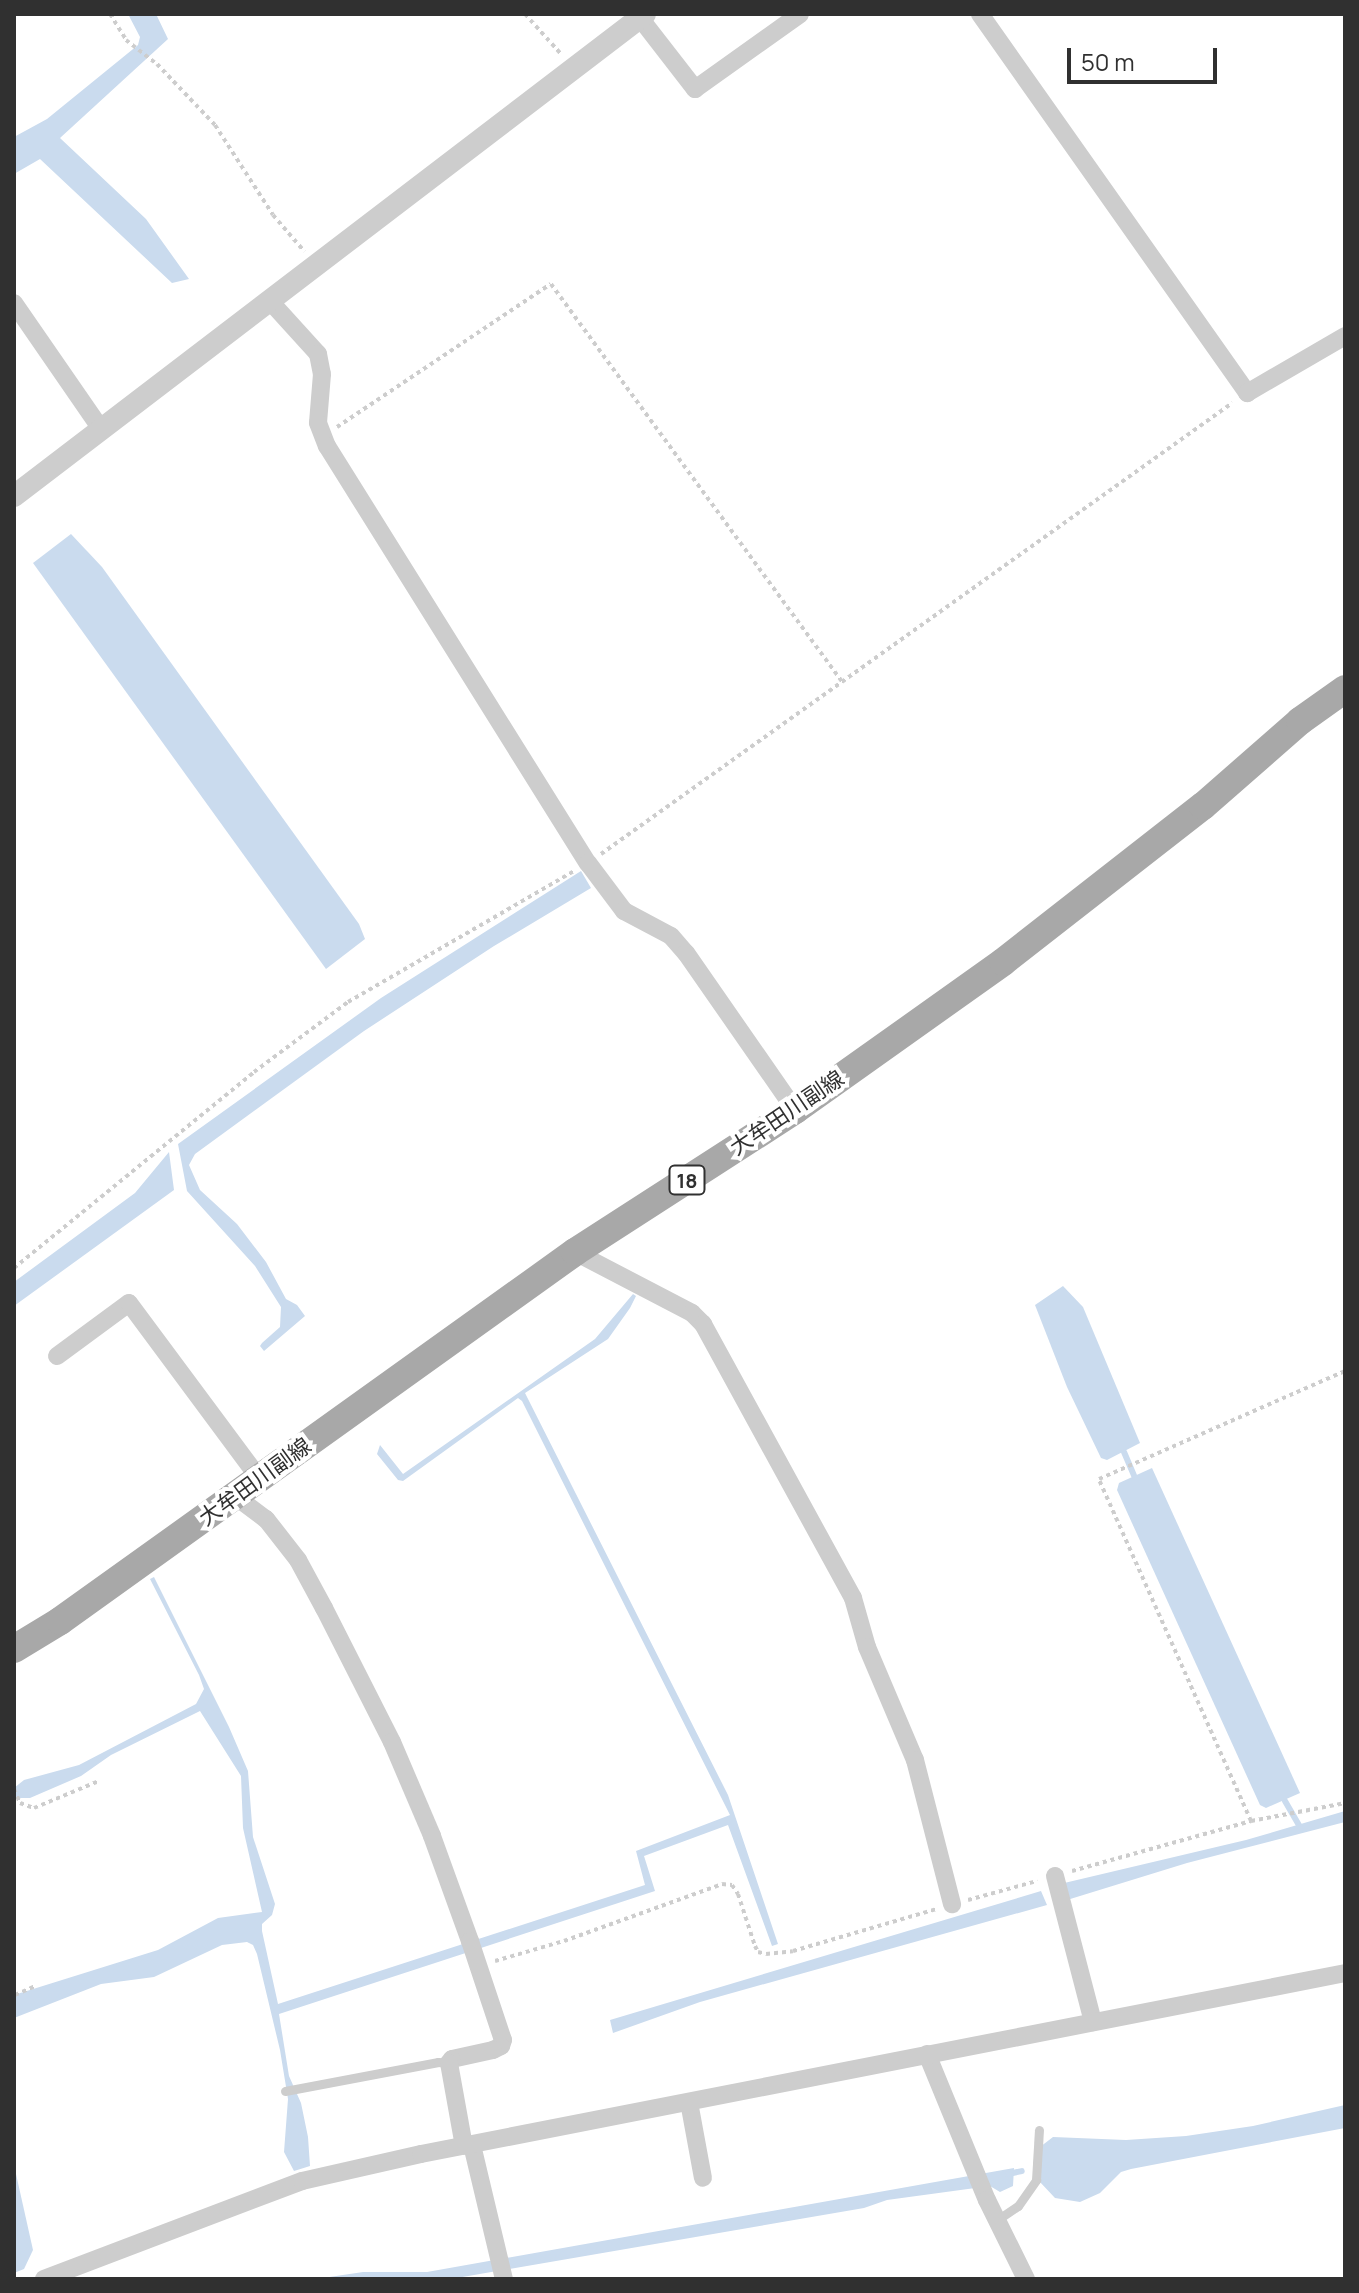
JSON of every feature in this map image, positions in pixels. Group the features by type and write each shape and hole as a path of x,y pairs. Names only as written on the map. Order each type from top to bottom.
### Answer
{"main road":[{"name":"大牟田川副線","path":"14,1649 60,1621 575,1252 795,1110 1003,962 1203,806 1300,721 1345,689"}],"street":[{"path":"14,496 643,16 695,89 800,14"},
{"path":"980,14 1247,393 1345,336"},
{"path":"269,300 318,354 322,374 318,423 322,437 588,863 624,911 671,936 686,953 795,1110"},
{"path":"14,303 101,429"},
{"path":"575,1252 692,1313 703,1324 853,1598 867,1647 915,1760 952,1904"},
{"path":"57,1356 129,1303 259,1478"},
{"path":"235,1496 266,1519 298,1560 324,1608 392,1742 432,1836 475,1955 501,2032 501,2046 449,2063 504,2277"},
{"path":"1057,1881 1093,2022"},
{"path":"44,2279 86,2272 302,2181 468,2145 1345,1973"},
{"path":"927,2054 987,2200 1026,2279"},
{"path":"689,2102 703,2178"}],"lane":[{"path":"285,2091 438,2062 449,2063"},
{"path":"997,2220 1018,2206 1036,2180 1039,2130"}],"path":[{"path":"110,14 126,40 157,64 215,125 273,215 315,265"},
{"path":"525,14 574,68"},
{"path":"322,437 551,284 843,683"},
{"path":"14,1268 254,1072 348,1002 588,863 1247,393"},
{"path":"1251,1821 1099,1479 1345,1371"},
{"path":"14,1789 20,1803 34,1808 99,1781"},
{"path":"475,1955 564,1941 722,1884 732,1885 738,1894 758,1952 793,1951"},
{"path":"15,1995 35,1986"}],"water":[{"path":"128,14 156,14 168,39 60,138 146,219 189,279 172,283 40,159 14,174 14,137 47,119 138,45 140,37"},
{"path":"71,534 102,567 359,924 365,939 326,969 33,563"},
{"path":"581,871 591,888 494,946 364,1031 195,1154 189,1165 200,1190 237,1224 266,1262 286,1299 297,1305 305,1316 264,1351 260,1346 262,1343 280,1327 281,1307 255,1266 187,1191 178,1144 381,998"},
{"path":"169,1152 174,1190 14,1306 14,1282 135,1193"},
{"path":"1063,1286 1083,1307 1140,1443 1107,1460 1101,1458 1067,1387 1035,1305"},
{"path":"633,1294 636,1296 630,1308 608,1339 525,1393 728,1795 778,1944 772,1946 728,1825 644,1856 655,1891 279,2014 289,2076 301,2103 308,2137 310,2166 294,2171 284,2152 288,2099 280,2050 253,1945 247,1942 222,1945 154,1977 101,1984 14,2018 14,1995 158,1950 218,1918 262,1912 243,1828 241,1776 200,1711 111,1755 81,1776 30,1798 14,1798 14,1788 24,1780 79,1765 196,1704 204,1689 150,1579 154,1577 248,1771 253,1837 275,1904 272,1915 262,1924 262,1931 278,2004 645,1885 636,1851 730,1815 522,1401 518,1398 403,1481 398,1480 377,1454 380,1445 403,1474 595,1339"},
{"path":"1152,1468 1300,1793 1266,1808 1260,1805 1117,1490 1119,1483"},
{"path":"1345,1811 1345,1822 1187,1863 1067,1900 1060,1884 1246,1840"},
{"path":"1041,1891 1047,1905 700,2002 613,2033 610,2020"},
{"path":"1345,2105 1345,2128 1131,2169 1121,2172 1100,2193 1080,2202 1055,2198 1039,2181 1040,2147 1053,2137 1126,2140 1186,2136 1253,2126"},
{"path":"14,2165 33,2250 24,2269 14,2273"},
{"path":"1014,2168 1013,2186 1000,2192 990,2186 887,2200 864,2208 451,2279 316,2279 363,2272 427,2272"}],"waterway":[{"path":"1124,1452 1134,1476"},
{"path":"1285,1801 1299,1825"},
{"path":"1008,2174 1022,2171"}]}
